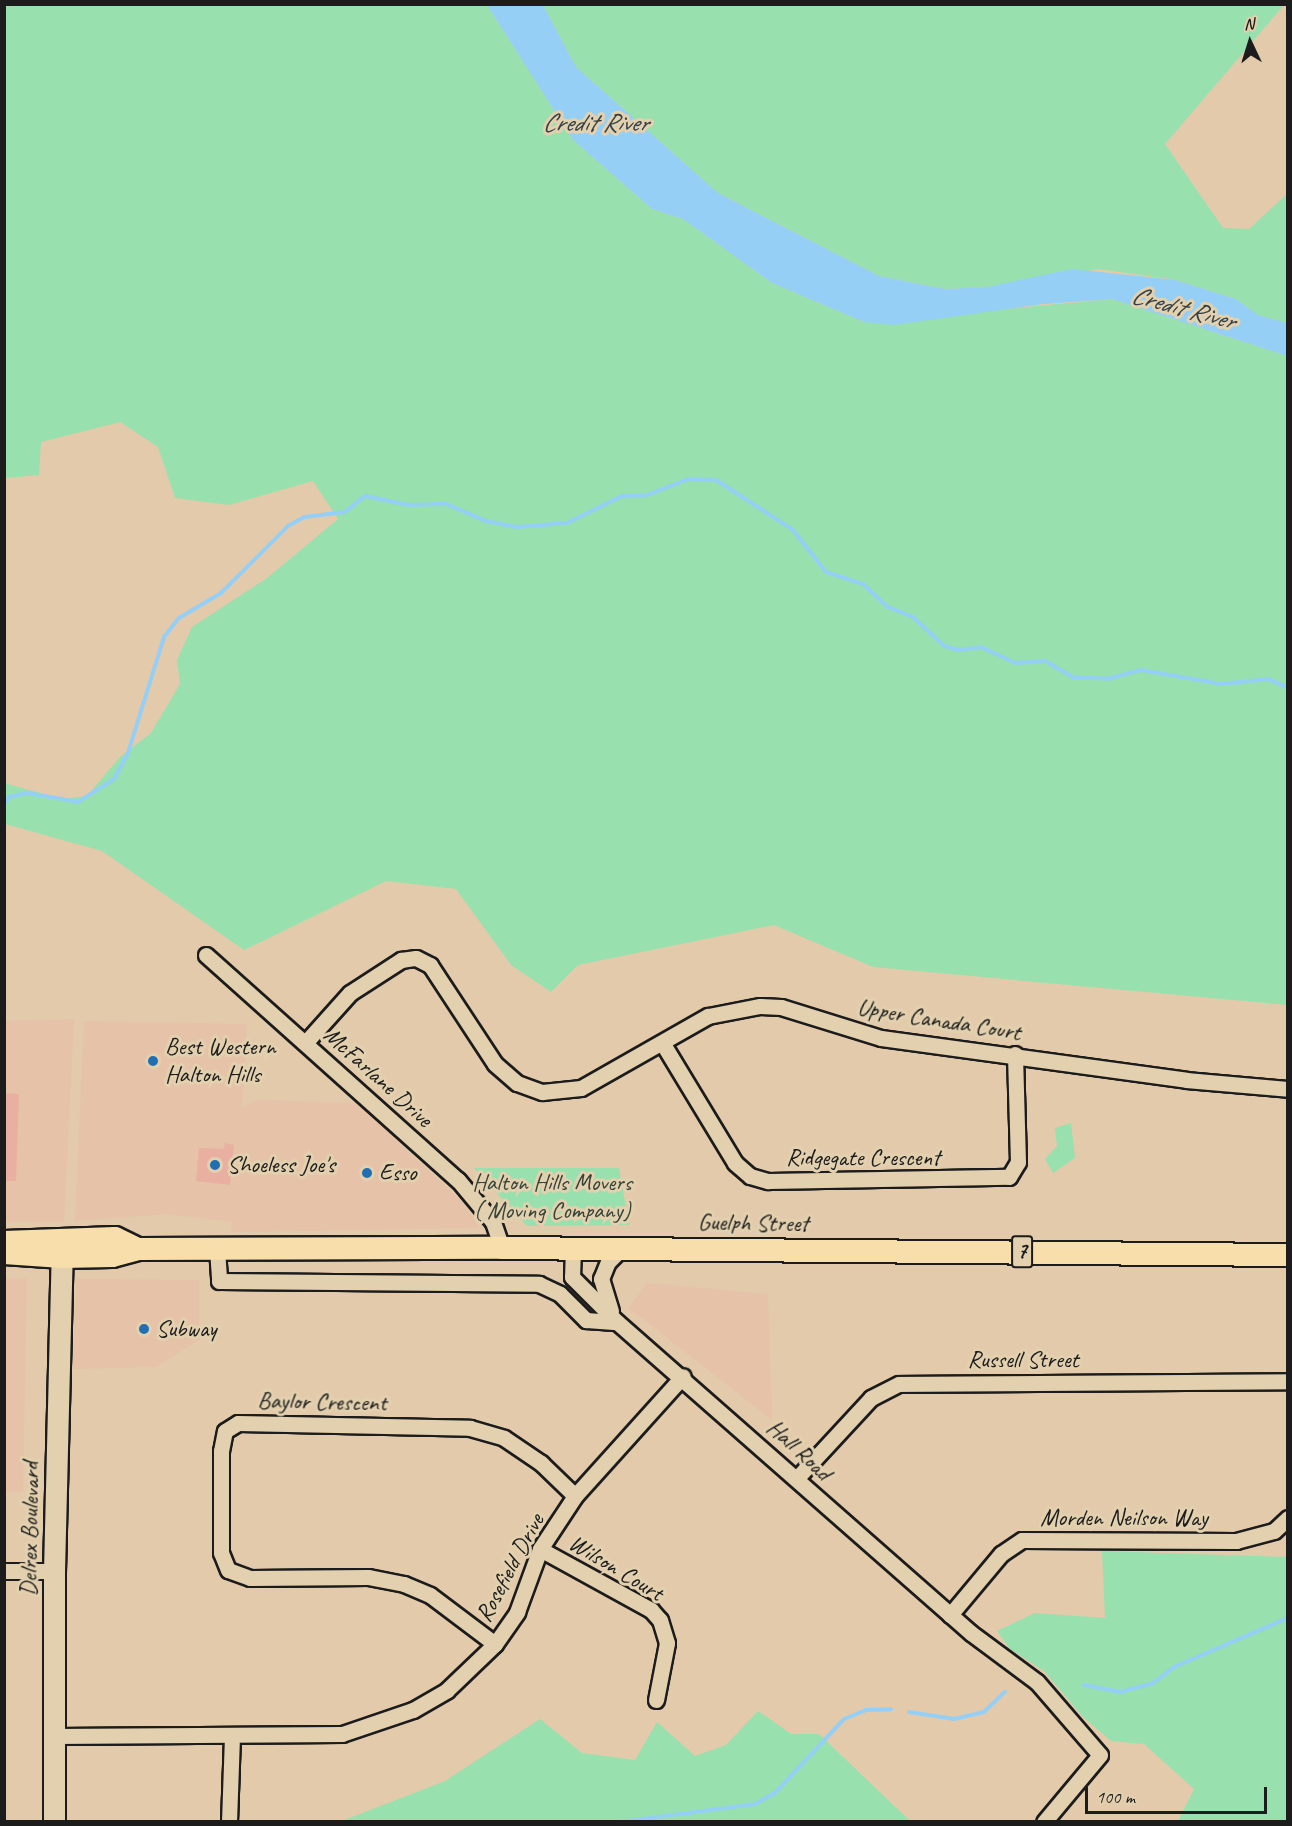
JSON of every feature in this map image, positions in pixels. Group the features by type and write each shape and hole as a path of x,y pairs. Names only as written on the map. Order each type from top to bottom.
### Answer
{"main road":[{"name":"Guelph Street","path":"4,1242 62,1247 112,1256 138,1249 502,1248 1287,1255"},
{"name":"Guelph Street","path":"4,1253 62,1247"}],"street":[{"name":"McFarlane Drive","path":"206,955 458,1180 493,1222 502,1248"},
{"name":"Upper Canada Court","path":"306,1042 351,993 411,957 430,965 495,1064 529,1089 555,1093 581,1088 663,1044 708,1016 760,1006 781,1006 881,1038 1015,1054 1186,1080 1287,1089"},
{"name":"Ridgegate Crescent","path":"663,1044 735,1163 750,1176 768,1181 1009,1177 1018,1162 1015,1054"},
{"name":"Delrex Boulevard","path":"54,1821 54,1571 62,1247"},
{"path":"218,1249 219,1281 539,1284 560,1294 585,1320 616,1322 601,1279 608,1262 621,1249"},
{"name":"Hall Road","path":"573,1250 572,1277 616,1322 683,1376 950,1615 1037,1682 1100,1755 1044,1821"},
{"name":"Rosefield Drive","path":"54,1736 232,1737 342,1734 374,1727 447,1690 495,1644 517,1612 540,1549 575,1496 683,1376"},
{"name":"Russell Street","path":"796,1478 871,1398 899,1384 1287,1381"},
{"name":"Baylor Crescent","path":"495,1644 430,1595 404,1584 368,1577 250,1578 228,1570 221,1552 225,1431 237,1423 470,1428 504,1438 541,1463 575,1496"},
{"name":"Morden Neilson Way","path":"950,1615 1001,1554 1022,1540 1236,1541 1274,1531 1287,1518"},
{"name":"Wilson Court","path":"540,1549 651,1610 660,1620 667,1643 656,1700"},
{"path":"4,1571 54,1571"},
{"path":"229,1821 232,1737"}],"shaded area":[{"path":"74,1019 64,1222 5,1222 4,1021"},
{"path":"84,1021 247,1024 242,1108 257,1100 357,1103 463,1203 480,1228 231,1232 232,1222 167,1214 75,1221"},
{"path":"5,1278 27,1279 23,1492 5,1492"},
{"path":"76,1279 199,1280 199,1340 156,1367 73,1369"},
{"path":"647,1283 768,1294 772,1420 629,1308"}],"green space":[{"path":"5,5 487,5 573,140 652,209 683,219 772,283 864,322 1112,299 1287,356 1287,1005 873,967 774,925 578,965 551,992 511,965 456,889 386,881 244,950 102,851 5,824 4,783 61,799 87,796 120,757 151,733 180,684 177,660 192,627 267,578 338,519 313,481 229,505 175,498 158,447 120,422 41,442 39,475 5,478"},
{"path":"543,5 1284,5 1165,144 1223,228 1249,229 1287,194 1287,323 1258,315 1236,299 1175,280 1099,269 987,287 944,289 879,276 718,193 576,67"},
{"path":"1071,1123 1075,1158 1053,1173 1045,1159 1057,1146 1055,1128"},
{"name":"Halton Hills Movers ( Moving Company)","path":"474,1168 619,1168 629,1225 527,1226"},
{"path":"1102,1551 1287,1557 1287,1821 1178,1821 1194,1789 1144,1744 1111,1741 1083,1717 1044,1671 1010,1649 997,1631 1035,1613 1105,1618"},
{"path":"758,1711 791,1734 819,1734 910,1821 342,1821 445,1781 540,1719 582,1753 635,1760 657,1722 695,1756 726,1745"}],"water":[{"name":"Credit River","path":"487,5 543,5 576,67 718,193 879,276 944,289 987,287 1072,269 1175,280 1236,299 1258,315 1287,323 1287,356 1112,299 1043,304 894,325 864,322 772,283 683,219 652,209 573,140"}],"building":[{"path":"4,1093 19,1094 16,1181 4,1181"},
{"name":"Shoeless Joe's","path":"225,1143 234,1145 230,1185 196,1181 199,1148 224,1149"}],"waterway":[{"path":"4,804 9,797 28,793 78,802 114,779 127,756 164,637 179,618 221,593 288,526 304,517 345,512 365,496 408,505 446,504 486,521 516,527 567,523 622,496 647,495 689,479 716,480 793,530 826,572 863,584 888,607 913,617 944,646 958,650 981,647 1015,663 1045,661 1073,677 1107,679 1141,670 1221,684 1268,679 1288,688"},
{"path":"1084,1685 1120,1692 1153,1683 1174,1667 1288,1618"},
{"path":"909,1712 954,1719 984,1712 1005,1692"},
{"path":"619,1822 755,1804 775,1793 844,1719 866,1710 891,1709"}],"place":[{"name":"Best Western Halton Hills","path":"153,1061"},
{"name":"Shoeless Joe's","path":"215,1165"},
{"name":"Esso","path":"367,1173"},
{"name":"Subway","path":"144,1329"}]}
